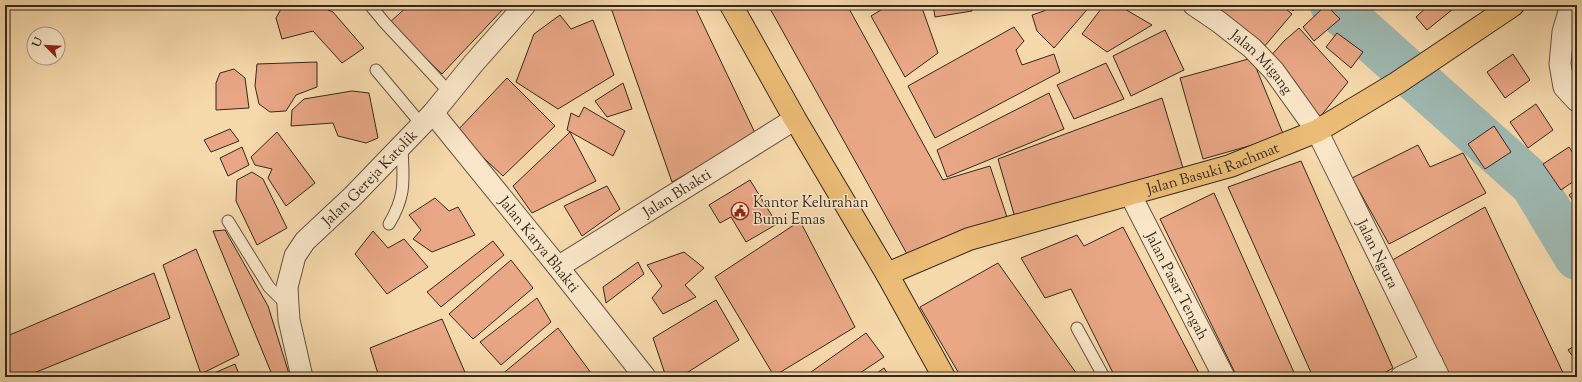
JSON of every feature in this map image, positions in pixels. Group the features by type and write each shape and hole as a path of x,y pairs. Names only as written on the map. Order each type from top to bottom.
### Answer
{"main road":[{"path":"731,5 795,119 887,274 944,377"},
{"name":"Jalan Basuki Rachmat","path":"887,274 969,239 1230,166 1316,131 1397,83 1513,5"}],"street":[{"name":"Jalan Gereja Katolik","path":"302,377 289,320 288,305 287,287 295,256 305,241 352,197 428,119 473,64 525,5"},
{"name":"Jalan Migang","path":"1194,5 1219,22 1252,48 1274,71 1316,131"},
{"path":"1571,5 1563,32 1560,64 1564,87 1577,101"},
{"name":"Jalan Karya Bhakti","path":"428,119 558,266 645,377"},
{"name":"Jalan Bhakti","path":"558,266 795,119"},
{"name":"Jalan Ngura","path":"1316,131 1435,370"},
{"name":"Jalan Pasar Tengah","path":"1130,194 1224,377"},
{"path":"1401,377 1435,370"}],"lane":[{"path":"370,5 450,93"},
{"path":"376,70 428,119"},
{"path":"389,224 398,210 403,191 402,146"},
{"path":"228,222 269,287 288,305"},
{"path":"1077,328 1104,377"}],"building":[{"path":"287,5 317,5 333,12 364,48 342,63 313,31 282,39 276,18 281,9"},
{"path":"409,5 507,5 442,74 389,23"},
{"path":"610,5 694,5 756,135 672,182"},
{"path":"768,5 847,5 943,180 990,166 1008,220 907,254"},
{"path":"889,5 921,5 938,53 905,77 871,16"},
{"path":"933,5 973,5 972,11 935,17"},
{"path":"1051,5 1091,5 1054,48 1037,31 1032,15 1044,11"},
{"path":"1104,5 1118,5 1152,25 1107,52 1082,34"},
{"path":"1204,5 1281,5 1292,14 1263,48"},
{"path":"1286,5 1298,5 1293,11"},
{"path":"1326,5 1340,19 1314,41 1303,27"},
{"path":"1429,5 1449,5 1453,9 1427,30 1416,17"},
{"path":"560,15 571,29 593,20 614,75 558,109 516,82 534,34"},
{"path":"1014,27 1024,41 1016,50 1022,65 1054,54 1060,72 935,138 908,86"},
{"path":"1299,28 1348,82 1316,122 1294,80 1269,58 1284,41"},
{"path":"1165,30 1184,70 1131,96 1113,56"},
{"path":"1337,33 1363,52 1351,68 1326,47"},
{"path":"1513,54 1530,80 1505,98 1487,72"},
{"path":"1252,58 1284,136 1203,159 1180,78"},
{"path":"317,62 317,87 296,95 286,111 270,112 259,104 255,86 257,64"},
{"path":"1106,63 1124,99 1074,119 1057,85"},
{"path":"234,69 245,78 249,108 216,110 216,83 220,73"},
{"path":"507,78 555,126 503,176 456,132"},
{"path":"623,83 632,109 607,117 595,101"},
{"path":"352,91 369,93 378,138 366,143 338,136 333,123 291,126 292,110 304,99"},
{"path":"1049,93 1064,129 947,177 937,150"},
{"path":"1162,98 1183,168 1016,221 998,159"},
{"path":"1536,104 1553,130 1528,148 1510,122"},
{"path":"584,107 625,131 613,156 567,130 571,113 579,117"},
{"path":"1494,126 1511,152 1485,169 1468,144"},
{"path":"230,129 239,141 211,152 204,140"},
{"path":"277,132 315,183 286,206 268,178 272,169 255,165 251,157"},
{"path":"570,132 596,181 532,213 513,186"},
{"path":"1418,145 1430,167 1463,153 1486,193 1389,244 1352,178"},
{"path":"242,147 249,165 228,176 220,158"},
{"path":"1569,147 1577,159 1577,179 1561,190 1543,164"},
{"path":"1301,161 1393,368 1377,377 1313,377 1228,187"},
{"path":"252,172 263,179 287,228 257,245 236,201 237,180"},
{"name":"Kantor Kelurahan Bumi Emas","path":"750,180 777,224 746,242 731,217 720,223 709,205"},
{"path":"607,186 620,209 582,236 564,206"},
{"path":"1577,189 1577,206 1569,195"},
{"path":"1214,193 1296,377 1237,377 1160,219"},
{"path":"435,198 449,211 458,207 475,235 432,252 413,239 421,230 409,215"},
{"path":"1485,207 1565,377 1450,377 1389,262"},
{"path":"800,221 855,327 774,376 715,277"},
{"path":"1123,227 1201,377 1115,377 1071,289 1045,298 1021,258 1077,235 1084,246"},
{"path":"225,230 268,306 290,377 273,377 213,231"},
{"path":"373,231 388,248 404,239 428,267 387,294 355,254"},
{"path":"493,241 504,255 441,307 427,292"},
{"path":"196,249 239,355 201,374 163,265"},
{"path":"684,252 704,268 685,285 696,297 663,314 652,298 662,286 647,265"},
{"path":"511,260 533,288 473,339 449,314"},
{"path":"638,262 644,274 606,303 603,287"},
{"path":"998,263 1079,377 961,377 920,307"},
{"path":"154,273 170,318 24,377 11,377 5,363 5,337"},
{"path":"537,298 551,322 501,365 480,342"},
{"path":"716,300 739,340 680,377 666,377 653,338"},
{"path":"442,319 467,377 379,377 370,348"},
{"path":"558,328 591,373 587,377 503,377 501,375"},
{"path":"866,333 884,357 854,377 804,377"},
{"path":"1577,344 1577,362 1568,350"},
{"path":"235,364 240,377 205,377"},
{"path":"884,368 890,377 871,377"}],"waterway":[{"path":"1333,5 1533,184 1577,257"}],"place":[{"name":"Kantor Kelurahan Bumi Emas","path":"740,211"}]}
